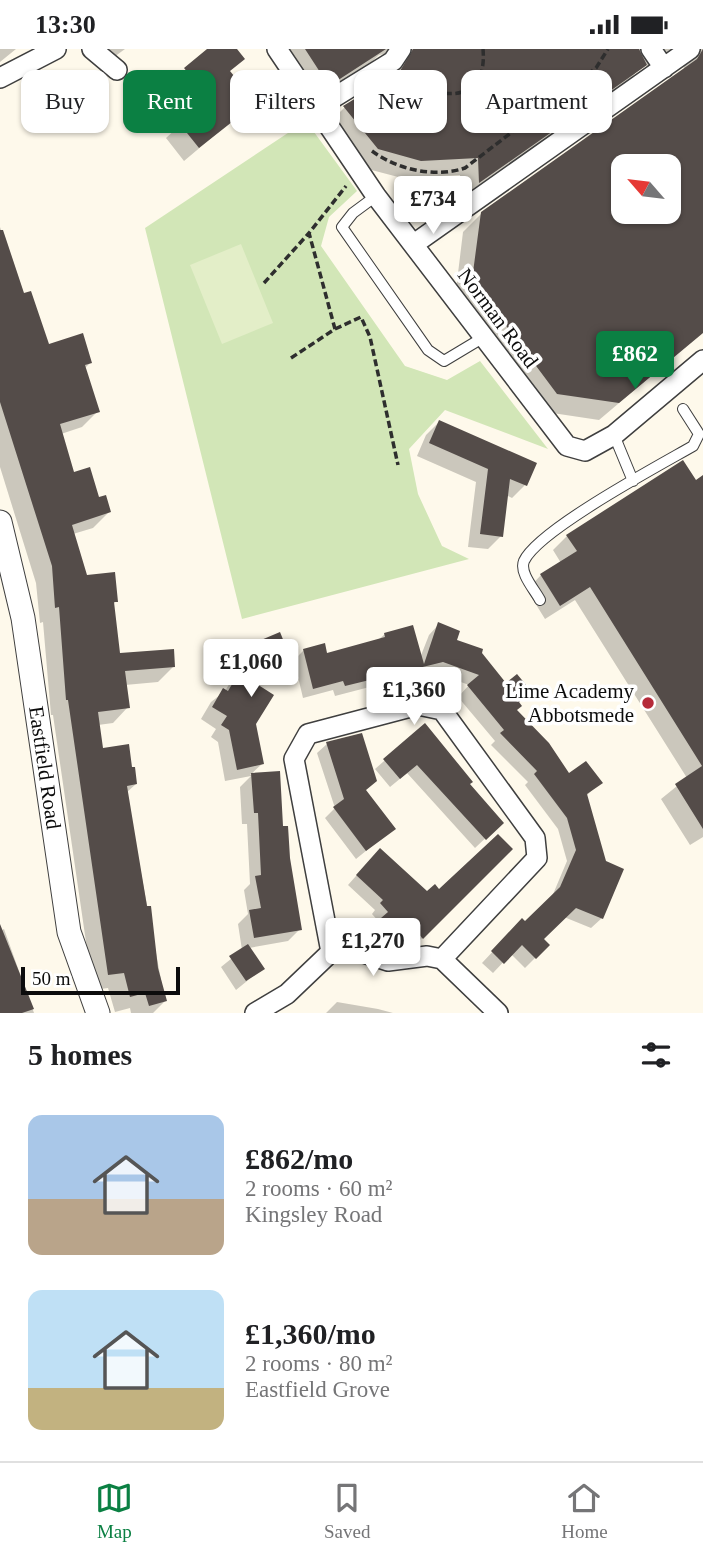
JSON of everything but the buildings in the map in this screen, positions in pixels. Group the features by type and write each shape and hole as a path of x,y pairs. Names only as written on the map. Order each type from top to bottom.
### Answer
{"street":[{"path":"0,78 56,49"},
{"path":"92,49 117,70"},
{"name":"Norman Road","path":"276,49 291,70"},
{"path":"652,49 664,68"},
{"path":"414,244 690,49"},
{"path":"340,93 397,55"},
{"name":"Norman Road","path":"334,133 376,196 562,442 572,449 585,451 614,435"},
{"path":"614,435 703,360"},
{"name":"Eastfield Road","path":"0,522 23,618 69,932 98,1013"},
{"path":"331,951 294,759 308,734 418,705 442,711 535,838 537,858 442,959"},
{"path":"255,1013 287,994 331,951 346,947 388,961 427,956 442,959 498,1013"}],"lane":[{"path":"376,196 353,213 342,227 428,351 444,361 484,337"},
{"path":"540,600 524,570 524,561 539,545 599,499 697,441 696,426 683,409"},
{"path":"614,435 633,481"}],"path":[{"path":"397,55 408,77 427,90 445,95 457,94 472,87 481,75 483,49"},
{"path":"365,146 398,166 447,174 465,168 596,68 608,49"},
{"path":"264,283 360,172"},
{"path":"309,233 335,329"},
{"path":"291,358 335,329 361,317 370,337 398,465"}],"green space":[{"path":"288,133 315,133 357,191 329,217 321,246 405,366 447,380 480,361 548,449 445,410 409,449 418,494 442,546 469,559 242,619 145,228"},
{"path":"241,244 273,323 222,344 190,265"}],"place":[{"name":"Lime Academy Abbotsmede","path":"648,703"}]}
